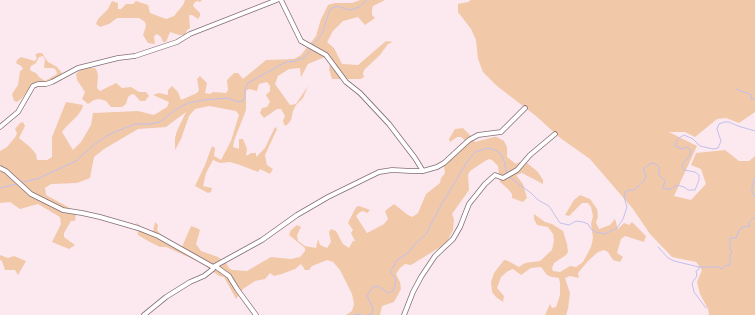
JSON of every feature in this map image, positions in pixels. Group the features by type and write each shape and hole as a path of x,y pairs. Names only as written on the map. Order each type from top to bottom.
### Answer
{"street":[{"path":"0,127 18,112 33,86 52,82 78,68 118,58 135,56 177,42 190,34 277,0"},
{"path":"281,0 302,41 326,55 346,82 360,93 389,124 423,171"},
{"path":"144,315 166,297 190,282 204,276 213,269 214,266 262,240 297,215 322,201 379,172 392,170 411,172 423,171 437,167 444,163 469,140 478,135 501,132 525,108"},
{"path":"404,315 413,292 422,277 435,256 453,239 460,227 469,204 485,184 495,175 503,178 517,170 530,156 555,134"},
{"path":"0,168 6,171 31,194 63,210 82,212 145,230 214,266 229,276 256,315"}],"shaded area":[{"path":"185,0 202,0 194,3 193,6 200,13 200,16 198,19 192,15 189,15 190,28 187,30 185,35 170,32 166,42 163,42 161,37 157,34 154,36 155,44 148,43 143,35 146,26 145,22 139,18 117,18 109,24 100,27 96,24 98,19 108,9 112,1 118,3 118,9 121,9 126,4 133,4 136,1 148,5 150,13 166,19 174,16"},
{"path":"360,0 385,0 373,6 372,15 375,18 365,25 358,17 343,21 333,31 327,42 334,48 342,64 358,65 386,41 393,42 388,44 380,55 365,69 363,73 364,77 361,79 332,79 329,69 331,60 325,57 308,64 301,77 300,68 289,69 278,76 275,84 290,105 296,104 308,86 303,98 296,105 293,111 291,120 285,126 283,121 285,116 281,109 277,109 264,118 260,113 262,108 267,107 270,102 266,95 270,91 270,86 267,82 259,84 257,91 249,89 246,91 246,110 233,147 239,149 239,139 243,139 247,149 246,156 251,153 256,153 256,157 265,148 275,127 277,129 265,155 267,165 273,169 270,174 260,169 258,172 230,162 220,163 213,160 206,173 203,186 212,188 211,192 208,193 195,186 212,146 215,148 214,156 221,160 231,141 239,115 236,111 209,106 195,109 189,116 181,139 175,150 175,138 177,131 186,112 166,127 138,129 104,149 94,157 90,178 77,183 51,184 45,188 46,195 68,207 76,214 75,221 71,221 64,233 64,237 75,245 69,249 52,242 61,224 60,217 38,204 20,209 10,202 0,203 0,151 7,147 16,136 17,133 15,129 20,123 23,122 25,126 19,138 36,154 37,160 47,160 52,157 52,137 66,102 83,105 78,115 62,132 73,150 81,142 91,125 93,113 138,111 154,115 167,107 169,102 153,95 159,93 168,95 168,90 172,86 178,92 181,100 197,93 199,90 197,79 200,76 207,83 205,93 226,93 228,90 227,80 234,73 238,73 243,79 266,60 294,59 301,55 316,36 321,19 328,5 335,3 352,3"},
{"path":"471,0 755,0 755,112 739,123 726,118 717,119 695,137 685,132 669,132 697,146 674,196 691,200 706,184 701,169 691,165 696,153 725,150 739,161 749,161 755,156 755,315 709,315 708,309 700,294 697,282 702,270 696,262 672,257 650,234 633,209 590,159 559,137 536,116 497,86 483,72 478,59 476,40 471,29 458,12 458,4"},
{"path":"42,53 48,62 57,67 62,73 60,76 47,82 39,81 34,83 21,99 17,102 14,101 12,94 18,85 20,71 23,69 16,63 17,60 21,57 35,61 37,58 35,55","holes":["43,56 45,59 44,68 53,68 56,70 57,74 45,81 30,69 39,57"]},
{"path":"95,68 97,71 97,88 100,91 116,83 122,88 131,87 139,92 146,92 149,96 145,101 140,101 135,95 132,94 128,97 126,104 122,107 111,107 106,101 99,99 88,104 82,99 85,92 77,80 76,74 81,69"},
{"path":"463,128 475,142 494,137 504,141 507,147 507,157 516,164 522,161 527,163 538,172 543,180 543,184 522,173 516,175 523,184 527,198 523,202 512,198 512,194 500,182 498,166 492,160 489,159 485,161 470,171 468,175 469,190 452,214 454,219 453,230 449,238 445,244 411,265 405,264 400,268 396,274 400,282 401,289 394,302 382,306 380,315 346,315 352,311 354,304 352,294 340,270 333,262 327,260 312,266 309,270 305,270 301,264 295,269 282,274 274,276 270,273 265,279 255,281 243,289 236,299 224,277 219,276 202,263 166,247 160,247 138,235 137,224 135,221 143,229 153,232 155,222 158,225 157,230 162,236 182,247 191,226 200,230 196,244 201,251 218,257 232,270 247,271 271,257 291,259 300,257 305,251 305,248 289,235 291,230 297,225 301,227 297,235 298,241 305,246 316,248 318,239 320,245 327,248 331,242 329,232 331,229 336,231 343,244 349,248 353,241 355,241 351,233 353,230 348,223 356,207 359,206 370,210 367,213 363,211 360,212 356,216 367,233 384,224 388,219 385,211 394,204 412,217 418,213 426,194 440,183 441,178 445,173 444,166 467,142 461,137 457,137 450,142 449,139 455,129"},
{"path":"580,195 590,199 597,209 598,217 596,222 599,229 610,225 615,219 618,229 624,223 629,225 632,222 646,236 644,242 625,236 621,239 617,253 623,257 620,262 613,260 608,252 604,250 598,252 588,261 578,273 579,278 570,276 565,278 570,293 566,315 545,315 550,304 552,308 556,307 560,295 560,283 559,278 547,275 541,267 531,268 521,275 513,269 508,271 501,277 497,288 504,296 503,302 496,297 492,292 491,282 494,273 504,260 519,267 525,263 540,261 552,250 554,240 553,234 548,227 537,225 534,219 534,214 545,222 552,224 563,231 568,252 554,263 552,268 553,271 560,272 570,266 576,267 583,262 591,247 593,238 591,224 593,216 591,207 588,203 582,203 569,216 565,215 574,200"},
{"path":"0,255 8,258 14,256 26,261 18,275 15,270 5,270 2,261 0,260"}],"waterway":[{"path":"312,46 322,34 329,12 332,8 337,6 349,10 354,9 359,7 367,0"},
{"path":"22,182 37,179 76,161 96,143 110,134 135,124 160,122 175,110 188,103 228,98 238,102 243,101 248,83 286,62 296,61 305,57 311,49"},
{"path":"736,89 752,95 751,99 755,99"},
{"path":"508,176 538,200 549,206 560,223 569,225 576,221 583,222 588,224 591,229 596,232 605,234 617,228 623,219 627,207 624,197 625,192 634,190 644,181 646,176 643,169 651,163 656,164 660,168 658,174 665,181 663,188 671,189 677,185 688,190 695,190 699,180 699,175 695,172 684,170 682,165 690,155 691,150 687,147 682,149 675,146 679,138 684,135 693,139 700,146 713,149 718,148 721,141 717,129 719,124 729,122 755,131"},
{"path":"368,315 372,314 373,308 367,296 373,287 378,286 388,293 393,291 396,280 390,271 397,260 408,253 426,234 441,205 467,162 475,152 488,148 501,154 507,174"},
{"path":"755,177 752,187 752,192 755,197"},
{"path":"0,188 17,184"},
{"path":"658,247 668,258 674,261 699,267 718,267 722,269 725,266 730,265 730,255 732,252 730,249 730,238 736,238 739,230 743,227 750,226 748,223 755,217"},
{"path":"699,267 696,271 697,276 692,283 694,292 706,308"},
{"path":"354,315 362,315"}]}
